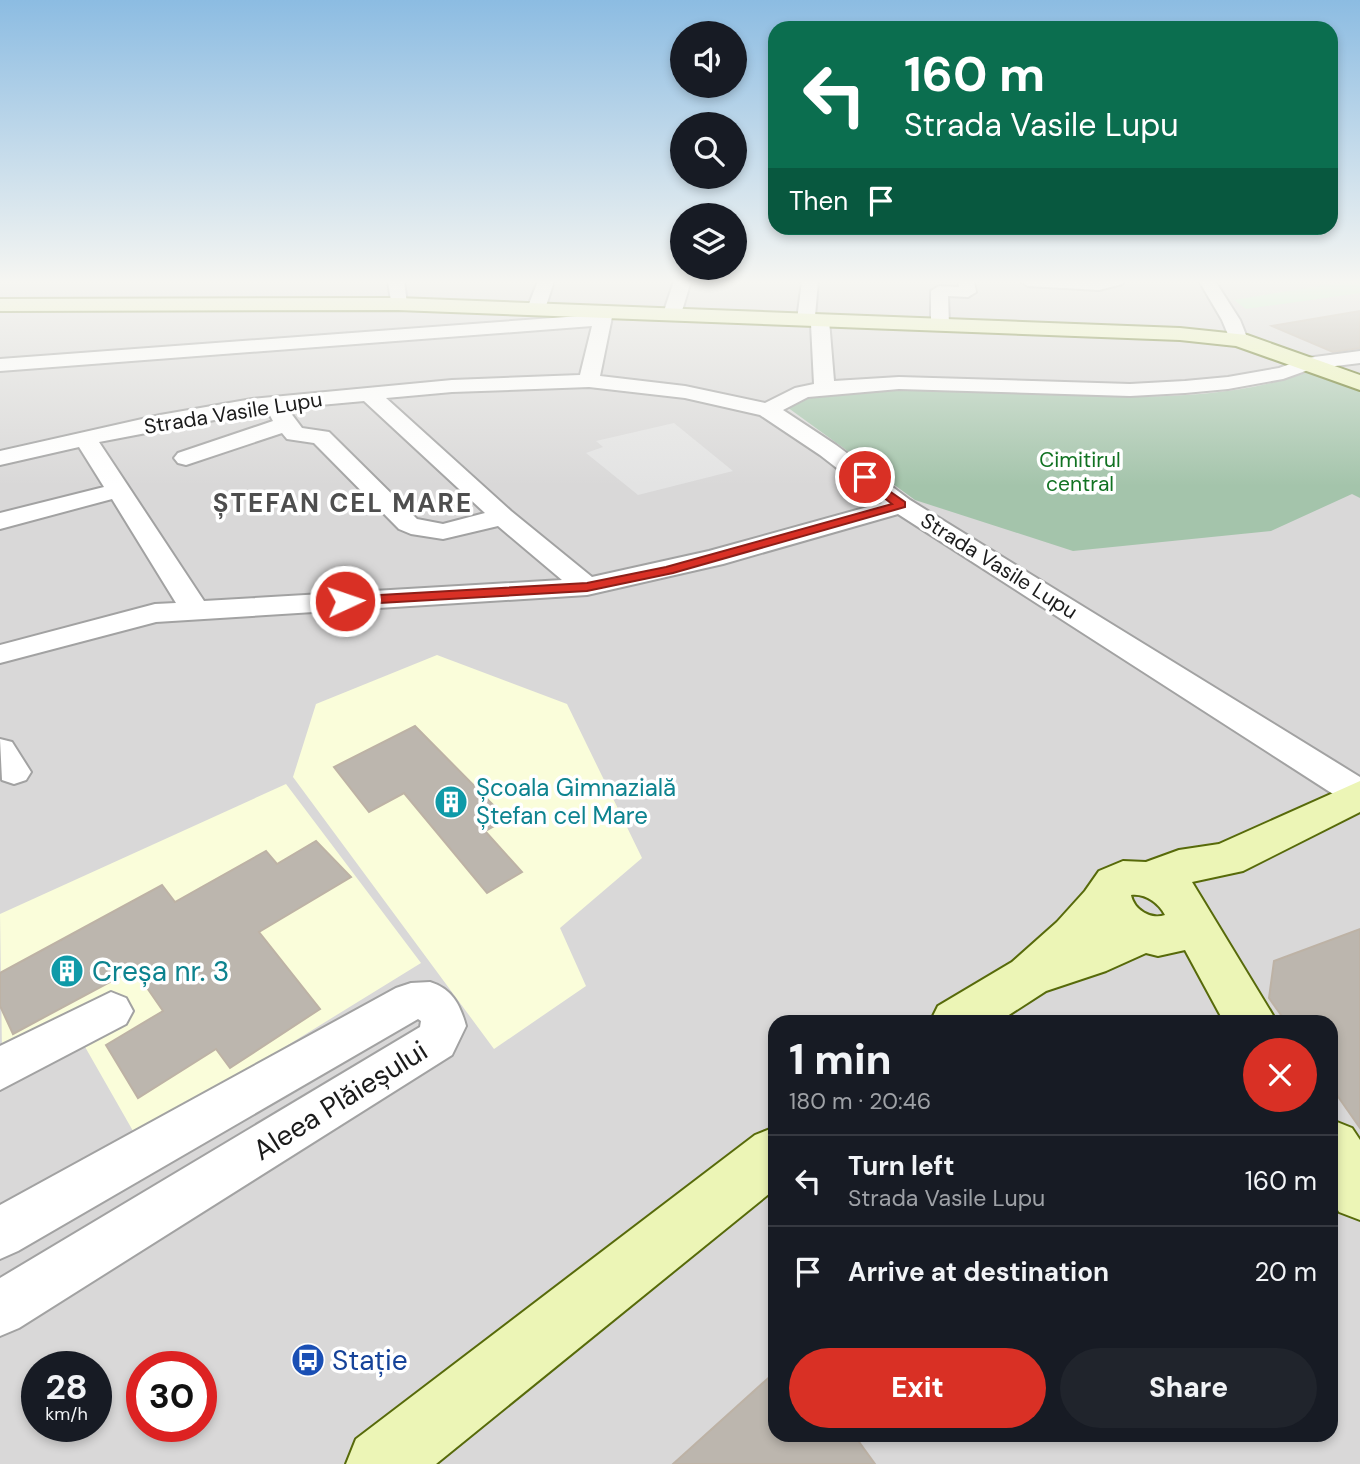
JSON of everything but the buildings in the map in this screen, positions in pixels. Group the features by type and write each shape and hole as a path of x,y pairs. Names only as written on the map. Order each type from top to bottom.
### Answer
{"street":[{"path":"0,365 193,349"},
{"path":"589,381 596,349"},
{"path":"818,349 824,388"},
{"path":"1265,349 1360,383"},
{"path":"768,410 802,392 824,388 932,383 1130,390 1228,383 1283,373 1307,365 1360,357"},
{"name":"Strada Vasile Lupu","path":"0,458 85,438 275,402 452,386 589,381 685,392 768,410 828,450 901,505 1360,794"},
{"path":"369,394 502,516 587,587"},
{"path":"275,402 286,424 296,436 321,437 408,524 419,530 453,531 502,516"},
{"path":"186,458 286,424"},
{"path":"85,438 195,610"},
{"path":"0,521 119,490"},
{"path":"0,654 155,613 587,587 668,570 901,505"},
{"path":"1148,879 1180,867 1227,859 1360,794"},
{"path":"1029,976 1089,957 1167,923 1203,888 1227,859"},
{"path":"1167,923 1122,923 1109,906 1108,891 1118,880 1127,877 1148,879 1169,888 1167,923 1208,980 1243,1015"},
{"path":"967,1015 1029,976 1074,935 1107,898"},
{"name":"Aleea Plăieșului","path":"0,1233 411,1001 430,1000 441,1014 444,1026 436,1041 0,1309"},
{"path":"0,1069 111,1011"},
{"path":"1338,1156 1360,1191"},
{"path":"381,1464 768,1160"}],"shaded area":[{"path":"0,349 1360,349 1360,1464 0,1464"},
{"path":"674,423 733,471 638,495 586,453 603,447 596,441"},
{"path":"437,655 567,704 642,858 560,928 586,986 494,1049 293,777 316,704"},
{"path":"286,784 421,963 137,1138 68,1017 2,1051 0,914"}],"green space":[{"name":"Cimitirul central","path":"1311,371 1360,389 1360,498 1352,494 1271,531 1073,551 915,500 787,407 827,394 870,389 913,388 1135,397 1181,395 1226,391"}],"place":[{"name":"Școala Gimnazială Ștefan cel Mare","path":"451,802"},
{"name":"Creșa nr. 3","path":"67,971"},
{"name":"Stație","path":"308,1360"}],"district":[{"name":"ȘTEFAN CEL MARE","path":"343,503"}],"route":[{"path":"345,601 587,587 714,558 901,505 865,477"}]}
